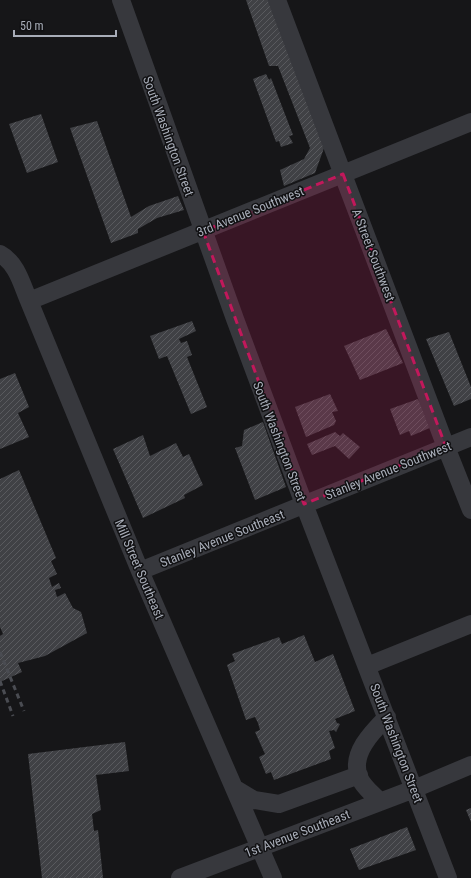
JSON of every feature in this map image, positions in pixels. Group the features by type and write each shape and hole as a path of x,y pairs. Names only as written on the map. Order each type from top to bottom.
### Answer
{"street":[{"name":"South Washington Street","path":"121,0 235,319 304,504 448,878"},
{"name":"A Street Southwest","path":"277,0 471,510"},
{"name":"3rd Avenue Southwest","path":"29,301 471,122"},
{"name":"Mill Street Southeast","path":"4,257 15,268 140,571 273,878"},
{"name":"Stanley Avenue Southwest","path":"304,504 471,437"},
{"name":"Stanley Avenue Southeast","path":"140,571 304,504"},
{"path":"367,666 471,624"},
{"path":"380,802 360,778 357,765 361,749 371,733 387,717"},
{"name":"1st Avenue Southeast","path":"180,878 380,802 471,765"},
{"path":"234,788 254,800 279,804 359,775"}],"highlighted area":[{"path":"343,174 446,447 304,504 203,231"}],"building":[{"path":"246,0 271,0 324,148 315,173 284,186 280,170 304,159 310,148 278,66 269,66"},
{"path":"266,74 269,80 271,78 293,135 289,136 293,143 281,147 279,141 276,142 253,79"},
{"path":"41,114 58,162 27,173 9,124"},
{"path":"97,121 131,217 149,206 178,196 184,210 157,218 138,229 138,233 111,243 70,128"},
{"path":"192,321 196,331 179,339 181,343 187,341 192,355 187,357 207,407 191,414 167,356 159,359 150,336"},
{"path":"386,329 403,363 360,380 344,346"},
{"path":"449,332 471,387 471,399 454,406 426,339"},
{"path":"15,373 29,407 18,413 29,437 0,449 0,379"},
{"path":"330,394 338,411 332,412 336,421 334,425 306,437 295,407"},
{"path":"418,399 432,427 411,436 409,431 400,435 390,409"},
{"path":"263,422 286,487 255,500 235,448 242,446 244,430"},
{"path":"335,432 340,436 343,433 360,447 349,459 335,446 312,455 307,444"},
{"path":"143,435 150,456 176,443 183,457 189,454 203,485 184,495 185,498 143,518 113,449"},
{"path":"19,470 56,558 51,561 57,574 49,578 52,587 59,583 61,588 55,590 57,597 65,593 73,608 81,612 87,633 45,656 18,663 22,672 0,682 0,636 3,634 0,627 0,479"},
{"path":"304,635 315,662 333,654 355,711 335,719 337,723 340,724 336,732 334,730 329,731 335,748 329,751 331,759 274,780 271,772 266,774 259,757 265,754 255,732 260,730 258,723 255,717 246,720 227,665 235,661 232,654 279,637 282,644"},
{"path":"125,742 129,771 96,775 101,810 92,814 94,831 98,830 103,878 42,878 28,754"},
{"path":"471,808 471,822 466,810"},
{"path":"407,827 416,850 359,870 350,849"}],"railway":[{"path":"0,652 24,711"},
{"path":"0,681 13,716"}]}
